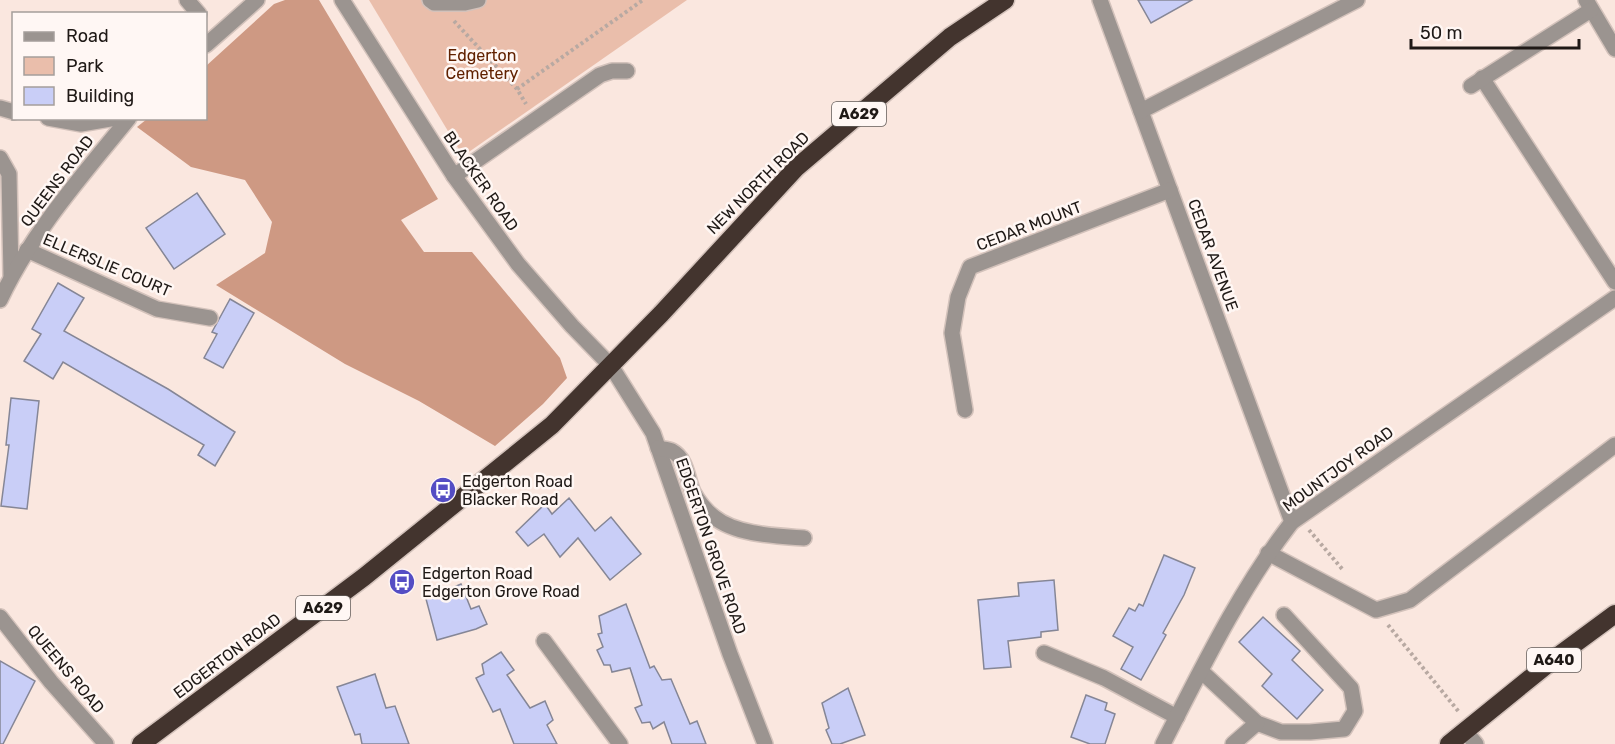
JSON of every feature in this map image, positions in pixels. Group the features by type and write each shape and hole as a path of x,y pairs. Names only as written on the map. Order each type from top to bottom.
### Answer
{"highway":[{"name":"NEW NORTH ROAD","path":"611,366 796,168 950,37 1005,0"},
{"name":"EDGERTON ROAD","path":"141,744 382,562 552,425 611,366"},
{"name":"A640","path":"1449,744 1471,734 1554,659 1615,614"}],"street":[{"path":"187,0 197,12"},
{"path":"207,44 256,0"},
{"name":"BLACKER ROAD","path":"342,0 454,176 518,264 572,326 611,366"},
{"path":"432,1 465,3 478,0"},
{"name":"CEDAR AVENUE","path":"1100,0 1295,519"},
{"path":"1142,111 1358,0"},
{"path":"1615,49 1589,5 1476,82 1615,282"},
{"path":"207,22 217,34"},
{"path":"454,176 600,75 612,71 627,71"},
{"path":"59,120 81,124 104,120"},
{"name":"QUEENS ROAD","path":"0,300 27,250 66,195 127,120"},
{"path":"0,158 9,174 11,276"},
{"name":"CEDAR MOUNT","path":"965,410 952,333 958,297 970,267 1170,190"},
{"name":"ELLERSLIE COURT","path":"27,250 157,309 210,318"},
{"name":"MOUNTJOY ROAD","path":"1163,744 1201,671 1268,553 1295,519 1615,297"},
{"name":"EDGERTON GROVE ROAD","path":"611,366 654,433 730,654 765,744"},
{"path":"1268,553 1376,610 1410,600 1615,445"},
{"path":"658,448 672,451 679,457 692,490 714,518 763,535 804,538"},
{"path":"1201,671 1257,723 1281,732 1344,729 1355,711 1351,688 1284,615"},
{"name":"QUEENS ROAD","path":"0,617 51,682 106,744"},
{"path":"544,641 620,744"},
{"path":"1044,654 1104,678 1177,717"},
{"path":"1233,744 1257,723"}],"path":[{"path":"432,1 461,27 517,89 643,0"},
{"path":"1295,519 1348,576"},
{"path":"1376,610 1471,734"}],"green space":[{"name":"Edgerton Cemetery","path":"369,0 687,0 463,156"}],"shaded area":[{"path":"285,0 319,0 438,199 401,220 424,252 472,252 560,358 567,378 543,404 495,446 419,401 345,364 216,285 265,253 272,222 245,180 191,167 137,127 146,120 207,120 207,65 274,4"}],"building":[{"path":"1138,0 1192,0 1151,23"},
{"path":"197,193 225,234 174,269 146,228"},
{"path":"58,283 84,298 64,331 168,389 235,432 215,466 198,455 204,445 63,362 53,379 24,361 41,334 32,329"},
{"path":"230,299 254,313 223,368 204,358 217,334 212,332"},
{"path":"11,398 39,401 27,509 1,506 9,445 6,445"},
{"path":"569,498 595,531 611,517 641,554 610,580 578,538 560,557 544,534 528,546 516,532 545,504 552,514"},
{"path":"1164,555 1195,568 1184,595 1163,633 1166,635 1141,680 1121,669 1133,647 1113,636 1129,608 1135,611 1139,604 1143,606"},
{"path":"1054,580 1058,630 1041,632 1041,637 1008,641 1011,667 984,669 978,600 1019,596 1018,583"},
{"path":"461,584 471,609 479,606 487,624 437,640 426,599"},
{"path":"626,604 650,668 654,666 662,680 671,679 690,724 697,721 706,744 672,744 664,722 653,729 650,722 642,723 635,708 642,705 630,668 612,672 610,665 604,665 597,650 603,647 598,634 602,633 599,616"},
{"path":"1263,617 1300,651 1292,660 1323,690 1297,719 1262,686 1272,674 1239,642"},
{"path":"501,652 514,670 507,675 530,708 545,701 553,720 547,725 557,744 514,744 500,709 493,712 476,678 484,674 482,664"},
{"path":"0,661 35,681 3,744 0,744"},
{"path":"375,674 386,708 395,706 409,744 362,744 360,734 355,735 337,687"},
{"path":"848,688 865,735 840,744 832,744 826,730 829,728 822,703"},
{"path":"1086,695 1107,703 1105,710 1115,714 1105,744 1090,744 1071,737"}],"place":[{"name":"Edgerton Road Blacker Road","path":"443,490"},
{"name":"Edgerton Road Edgerton Grove Road","path":"402,582"}]}
